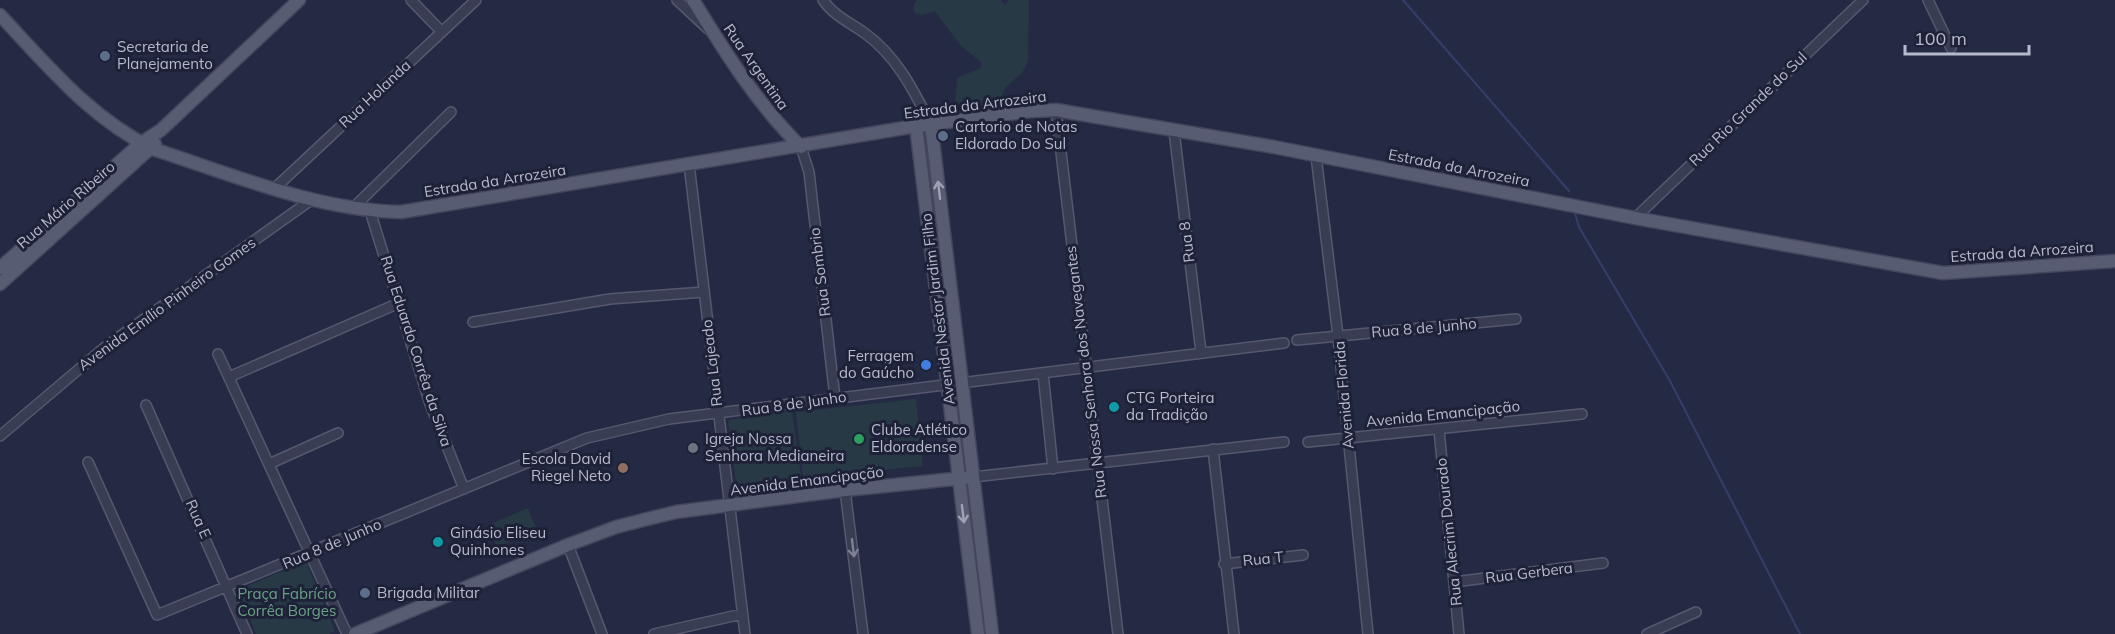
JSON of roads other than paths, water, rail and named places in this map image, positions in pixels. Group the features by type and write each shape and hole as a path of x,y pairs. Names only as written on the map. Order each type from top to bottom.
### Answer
{"main road":[{"path":"153,149 161,130 299,0"},
{"name":"Rua Argentina","path":"693,0 766,108 801,147"},
{"name":"Estrada da Arrozeira","path":"0,15 84,104 109,125 141,143 153,149 311,200 351,210 401,212 916,126 1030,111 1056,110 1274,147 1635,218 1943,273 2115,261"},
{"name":"Avenida Nestor Jardim Filho","path":"931,124 992,634"},
{"name":"Avenida Nestor Jardim Filho","path":"916,126 978,634"},
{"name":"Rua Mário Ribeiro","path":"0,268 141,143 161,130"},
{"name":"Rua Mário Ribeiro","path":"0,284 153,149"},
{"name":"Avenida Emancipação","path":"355,634 568,545 637,521 729,505 973,477"},
{"path":"974,609 989,607"}],"street":[{"path":"411,0 442,32"},
{"name":"Rua Holanda","path":"275,188 476,0"},
{"path":"677,0 716,37"},
{"path":"823,0 834,13 866,34 888,53 905,74 931,124"},
{"name":"Rua Rio Grande do Sul","path":"1635,218 1863,0"},
{"path":"1928,0 1951,48"},
{"path":"916,126 922,108"},
{"name":"Rua Nossa Senhora dos Navegantes","path":"1056,110 1118,634"},
{"path":"351,210 451,112"},
{"name":"Rua 8","path":"1174,131 1201,352"},
{"name":"Rua Sombrio","path":"801,147 809,172 835,398"},
{"name":"Avenida Florida","path":"1317,156 1368,634"},
{"name":"Rua Lajeado","path":"689,164 745,634"},
{"name":"Avenida Emílio Pinheiro Gomes","path":"0,436 105,346 311,200"},
{"name":"Rua Eduardo Corrêa da Silva","path":"370,212 430,404 464,489"},
{"path":"473,322 610,299 704,292"},
{"path":"229,377 399,303"},
{"name":"Rua 8 de Junho","path":"1297,340 1516,319"},
{"name":"Rua 8 de Junho","path":"88,462 157,615 310,554 587,438 626,427 835,398 1284,343"},
{"path":"218,354 347,634"},
{"path":"1043,372 1053,469"},
{"name":"Rua E","path":"146,405 247,634"},
{"name":"Avenida Emancipação","path":"1308,442 1582,414"},
{"name":"Rua Alecrim Dourado","path":"1439,430 1459,634"},
{"path":"269,464 338,434"},
{"name":"Avenida Emancipação","path":"973,477 1284,442"},
{"path":"1213,449 1224,564 1234,634"},
{"path":"845,490 863,634"},
{"path":"568,545 602,634"},
{"name":"Rua T","path":"1224,564 1303,555"},
{"name":"Rua Gerbera","path":"1454,582 1603,563"},
{"path":"1647,634 1696,612"},
{"path":"654,634 742,614"}],"waterway":[{"path":"1403,0 1569,191"},
{"path":"1575,213 1579,227 1670,381 1800,634"}],"place":[{"name":"Secretaria de Planejamento","path":"105,56"},
{"name":"Cartorio de Notas Eldorado Do Sul","path":"943,136"},
{"name":"Ferragem do Gaúcho","path":"926,365"},
{"name":"CTG Porteira da Tradição","path":"1114,407"},
{"name":"Clube Atlético Eldoradense","path":"859,439"},
{"name":"Igreja Nossa Senhora Medianeira","path":"693,448"},
{"name":"Escola David Riegel Neto","path":"623,468"},
{"name":"Ginásio Eliseu Quinhones","path":"438,542"},
{"name":"Brigada Militar","path":"365,593"}],"park label":[{"name":"Praça Fabrício Corrêa Borges","path":"287,602"}]}
